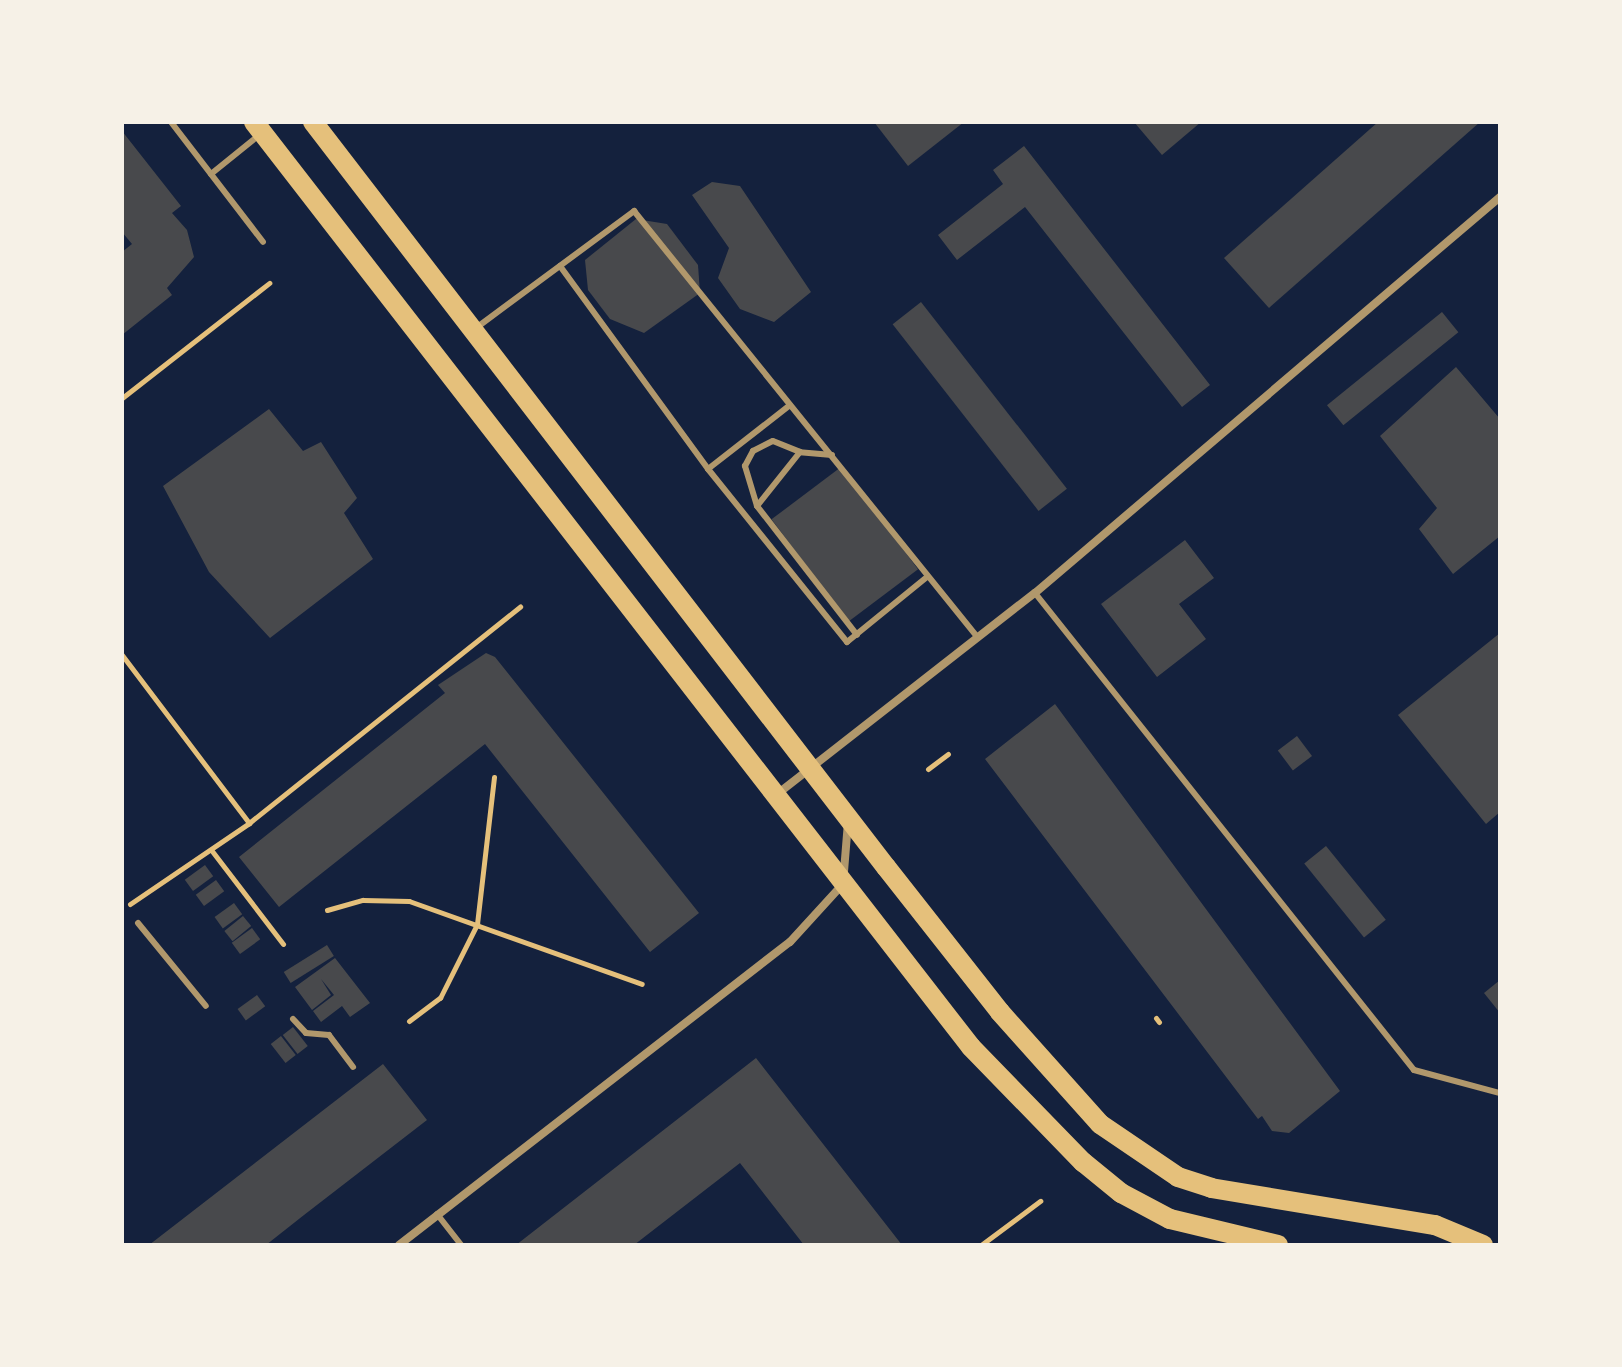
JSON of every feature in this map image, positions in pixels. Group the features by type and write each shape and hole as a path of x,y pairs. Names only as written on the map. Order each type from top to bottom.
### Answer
{"main road":[{"path":"313,122 849,817 1052,1073 1100,1124 1178,1177 1211,1188 1435,1225 1483,1245"},
{"path":"258,128 971,1047 1083,1162 1121,1193 1170,1219 1251,1242 1278,1245"}],"street":[{"path":"775,795 1035,593 1500,197"},
{"path":"399,1245 790,942 843,884 849,817"}],"lane":[{"path":"171,122 263,242"},
{"path":"211,174 258,128"},
{"path":"474,330 634,211 789,406 834,455 978,638"},
{"path":"560,266 708,469 847,642 927,577"},
{"path":"708,469 789,406"},
{"path":"834,455 800,452 773,441 753,451 745,466 757,506 857,635"},
{"path":"757,506 800,452"},
{"path":"1035,593 1414,1070 1500,1093"},
{"path":"138,923 206,1006"},
{"path":"293,1019 306,1033 329,1035 353,1067"},
{"path":"437,1214 461,1245"}],"path":[{"path":"122,398 269,283"},
{"path":"123,909 249,823 520,607"},
{"path":"122,655 249,823"},
{"path":"928,769 948,754"},
{"path":"409,1021 440,998 477,924 494,777"},
{"path":"212,851 283,944"},
{"path":"327,910 363,900 409,901 642,984"},
{"path":"981,1245 1040,1201"}],"building":[{"path":"874,122 964,122 908,166"},
{"path":"1134,122 1201,122 1162,155"},
{"path":"1378,122 1480,122 1269,308 1224,258"},
{"path":"122,131 181,206 172,213 187,230 194,257 167,288 172,295 122,335 122,252 132,244 122,232"},
{"path":"1024,146 1210,385 1182,407 1025,207 957,260 938,235 1003,184 993,170"},
{"path":"712,182 740,186 811,292 774,322 740,309 718,278 729,248 692,195"},
{"path":"636,219 667,224 698,265 700,293 644,333 610,319 588,290 585,260"},
{"path":"921,302 1067,489 1039,511 893,324"},
{"path":"1442,312 1458,332 1343,425 1327,405"},
{"path":"1456,367 1500,419 1500,536 1453,574 1419,529 1437,508 1380,436"},
{"path":"269,409 303,451 321,442 357,498 344,513 373,559 270,638 209,572 163,486"},
{"path":"841,467 918,569 849,622 772,519"},
{"path":"1185,540 1214,578 1179,604 1206,639 1157,677 1101,604"},
{"path":"1500,633 1500,812 1486,824 1398,715"},
{"path":"486,653 495,657 699,913 650,952 485,744 279,907 239,857 445,693 438,685"},
{"path":"1055,704 1340,1091 1289,1133 1272,1131 1262,1116 1258,1119 985,759"},
{"path":"1297,736 1312,756 1293,770 1278,750"},
{"path":"1326,846 1386,920 1364,937 1304,864"},
{"path":"205,865 213,876 193,891 185,880"},
{"path":"216,880 224,891 204,906 196,895"},
{"path":"234,903 242,914 223,928 215,917"},
{"path":"243,916 251,926 233,941 224,931"},
{"path":"252,928 260,939 240,954 232,943"},
{"path":"327,945 334,956 291,983 284,972"},
{"path":"335,958 370,1003 350,1017 342,1006 321,1022 313,1011 334,995 321,979 331,995 312,1010 295,987"},
{"path":"1500,980 1500,1013 1484,993"},
{"path":"257,995 265,1006 246,1020 238,1009"},
{"path":"293,1027 308,1046 298,1054 283,1035"},
{"path":"281,1036 296,1055 286,1063 271,1044"},
{"path":"756,1058 902,1245 804,1245 740,1163 634,1245 516,1245"},
{"path":"383,1064 427,1120 266,1245 149,1245"}]}
